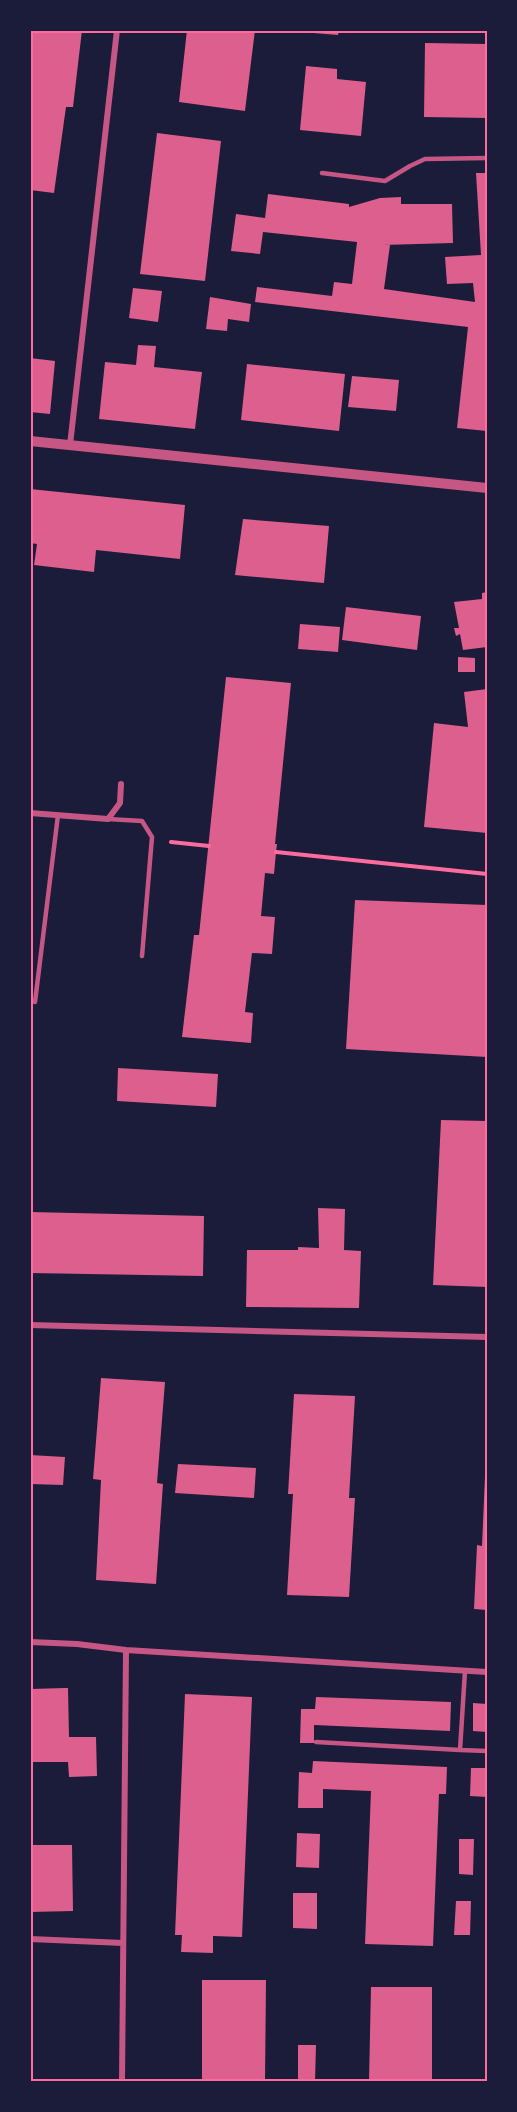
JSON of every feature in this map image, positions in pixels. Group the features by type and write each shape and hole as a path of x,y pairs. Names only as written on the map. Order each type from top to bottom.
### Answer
{"street":[{"path":"70,445 117,30"},
{"path":"30,441 487,488"},
{"path":"30,813 108,819 120,803 121,784"},
{"path":"30,1325 487,1337"},
{"path":"30,1642 487,1672"},
{"path":"123,2082 126,1650"},
{"path":"30,1939 123,1943"}],"lane":[{"path":"322,173 386,181 425,159 487,158"},
{"path":"35,1002 58,815"},
{"path":"108,819 142,820 152,837 142,956"},
{"path":"460,1750 465,1671"},
{"path":"316,1743 487,1751"}],"path":[{"path":"150,832 171,842 209,846"},
{"path":"276,852 487,874"}],"building":[{"path":"30,30 82,30 73,107 66,107 54,193 30,190"},
{"path":"187,30 255,30 245,111 179,102"},
{"path":"301,30 339,30 338,35 301,32"},
{"path":"425,43 487,44 487,118 424,117"},
{"path":"306,66 337,69 337,79 366,82 361,136 300,130"},
{"path":"157,133 221,141 205,281 140,274"},
{"path":"476,173 487,173 487,431 457,428 468,327 255,302 257,287 332,296 334,282 352,284 357,242 263,232 260,254 231,251 236,214 265,218 268,194 349,204 349,207 380,198 401,197 401,204 452,204 453,243 383,245 390,245 384,289 475,302 473,283 447,284 445,257 481,255"},
{"path":"133,288 162,291 158,322 129,318"},
{"path":"210,297 251,304 249,322 228,319 227,331 206,329"},
{"path":"138,345 156,346 154,367 202,372 195,429 99,419 105,362 136,365"},
{"path":"30,358 55,361 50,414 30,412"},
{"path":"247,364 345,374 339,431 241,420"},
{"path":"352,376 399,380 396,411 348,407"},
{"path":"30,489 185,505 180,559 96,550 94,572 34,565 37,544 30,543"},
{"path":"243,519 329,526 324,583 235,575"},
{"path":"487,592 487,647 463,650 460,634 456,636 454,628 459,628 454,602 482,599 482,593"},
{"path":"346,607 421,616 417,650 342,640"},
{"path":"300,624 340,627 338,652 298,649"},
{"path":"458,657 475,658 475,672 458,672"},
{"path":"226,677 291,683 274,874 265,873 261,916 275,917 272,954 252,953 245,1012 253,1013 251,1043 182,1037 194,935 199,935"},
{"path":"487,689 487,833 424,827 434,723 468,727 464,692"},
{"path":"355,900 487,905 487,1057 346,1049"},
{"path":"118,1068 218,1074 216,1107 117,1101"},
{"path":"441,1120 487,1121 487,1287 433,1285"},
{"path":"318,1208 345,1209 344,1250 361,1251 359,1308 246,1307 247,1250 319,1248"},
{"path":"30,1212 204,1216 203,1276 30,1273"},
{"path":"101,1378 165,1382 157,1483 163,1484 156,1584 96,1580 101,1480 93,1479"},
{"path":"294,1394 355,1396 349,1498 355,1498 349,1597 287,1595 293,1494 288,1494"},
{"path":"30,1455 65,1457 63,1485 30,1484"},
{"path":"178,1464 256,1468 254,1498 175,1493"},
{"path":"485,1476 487,1476 487,1610 474,1609 477,1545 482,1546"},
{"path":"68,1688 69,1737 96,1737 97,1776 69,1777 68,1762 30,1762 30,1689"},
{"path":"185,1694 252,1697 242,1937 213,1936 213,1953 181,1952 182,1935 175,1935"},
{"path":"316,1697 451,1702 450,1731 314,1725 314,1743 300,1743 301,1709 315,1709"},
{"path":"473,1703 487,1704 487,1732 473,1731"},
{"path":"313,1761 447,1767 446,1794 439,1794 433,1946 365,1944 371,1791 323,1789 323,1808 298,1808 299,1772 312,1773"},
{"path":"471,1768 487,1768 487,1797 470,1796"},
{"path":"297,1833 320,1834 319,1868 296,1867"},
{"path":"459,1839 474,1839 473,1875 459,1874"},
{"path":"30,1845 72,1845 73,1911 30,1912"},
{"path":"293,1893 317,1893 317,1929 293,1928"},
{"path":"456,1901 471,1901 470,1935 454,1935"},
{"path":"202,1980 266,1980 265,2082 202,2082"},
{"path":"371,1987 432,1987 432,2082 369,2082"},
{"path":"298,2045 316,2045 315,2082 298,2082"}]}
